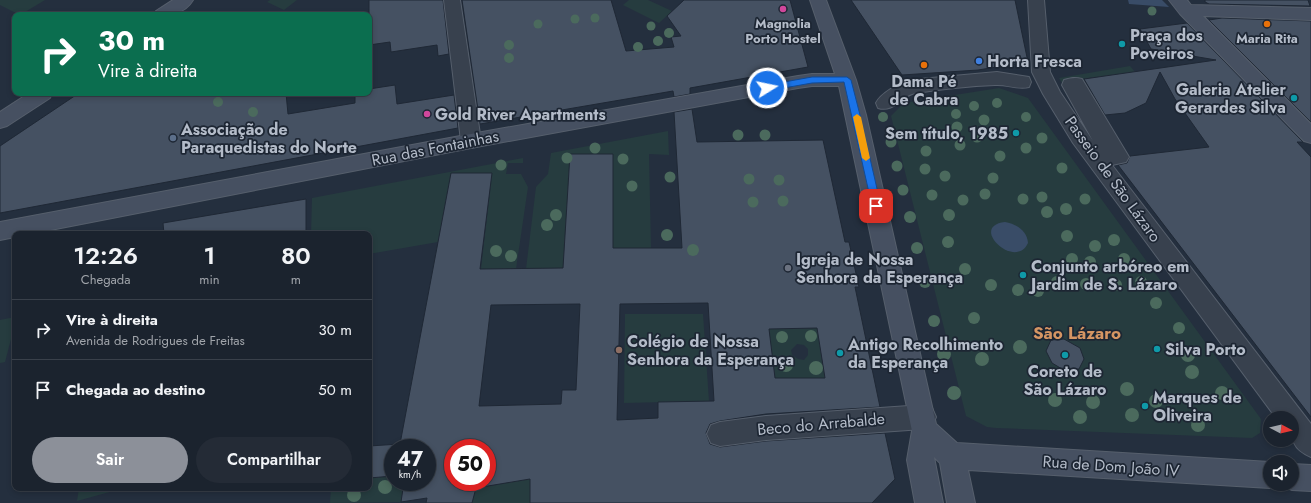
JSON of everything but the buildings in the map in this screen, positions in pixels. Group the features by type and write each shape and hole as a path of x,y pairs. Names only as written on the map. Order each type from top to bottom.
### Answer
{"main road":[{"path":"167,12 185,0"},
{"path":"818,0 847,80 856,115 924,424 920,460 929,503"},
{"path":"1182,5 1311,14"},
{"path":"1182,5 1311,136"},
{"name":"Rua das Fontainhas","path":"0,231 471,141 812,80 847,80"},
{"path":"0,121 38,96"},
{"path":"924,424 952,456 961,503"},
{"name":"Rua de Dom João IV","path":"952,456 1263,475"},
{"path":"1299,477 1311,478"}],"street":[{"path":"452,0 471,141"},
{"name":"Passeio de São Lázaro","path":"1036,0 1041,72 1052,94 1080,138 1285,411"},
{"path":"885,103 908,87 997,78 1022,82"},
{"name":"Beco do Arrabalde","path":"720,434 766,428 924,424"},
{"name":"Passeio de São Lázaro","path":"1299,429 1311,444"}],"green space":[{"path":"0,0 45,0 25,12 14,12 0,5"},
{"path":"270,0 297,0 284,10 267,2"},
{"path":"629,0 648,0 672,11 659,23 623,5"},
{"path":"1130,66 1135,72 1074,80 1064,86 1059,78"},
{"path":"999,88 1028,98 1261,419 1260,433 1252,438 996,428 987,427 966,416 891,116 904,103"},
{"path":"668,131 669,155 649,154 651,248 613,248 613,154 571,154 563,268 526,269 536,187 548,174 551,153"},
{"path":"523,158 523,163 508,163 506,174 521,174 528,187 516,269 481,269 492,173 451,173 438,242 372,253 372,231 311,231 312,198"},
{"path":"625,314 703,314 709,401 624,403"},
{"path":"12,318 12,335 5,362 0,363 0,320"},
{"path":"817,328 825,378 775,378 769,329","holes":["797,344 804,345 808,349 808,355 804,360 798,359 792,355 791,350"]},
{"path":"384,477 384,491 403,491 401,502 330,503 331,491 372,491 372,478"},
{"path":"541,477 530,503 472,503 475,491 496,491 496,485"},
{"path":"79,491 113,491 77,501"}],"water":[{"path":"1128,0 1162,0 1169,7 1129,4"},
{"path":"1005,222 1017,226 1026,235 1028,243 1022,250 1014,252 1005,250 993,238 991,231 995,225"}],"slow traffic":[{"path":"857,117 866,158"}],"place":[{"name":"Magnolia Porto Hostel","path":"783,9"},
{"name":"Maria Rita","path":"1267,24"},
{"name":"Praça dos Poveiros","path":"1122,44"},
{"name":"Horta Fresca","path":"979,61"},
{"name":"Dama Pé de Cabra","path":"924,65"},
{"name":"Galeria Atelier Gerardes Silva","path":"1294,98"},
{"name":"Gold River Apartments","path":"427,114"},
{"name":"Sem título, 1985","path":"1016,133"},
{"name":"Associação de Paraquedistas do Norte","path":"173,138"},
{"name":"Igreja de Nossa Senhora da Esperança","path":"788,268"},
{"name":"Conjunto arbóreo em Jardim de S. Lázaro","path":"1023,275"},
{"name":"Silva Porto","path":"1157,349"},
{"name":"Colégio de Nossa Senhora da Esperança","path":"619,350"},
{"name":"Antigo Recolhimento da Esperança","path":"840,353"},
{"name":"Coreto de São Lázaro","path":"1065,355"},
{"name":"Marques de Oliveira","path":"1145,406"}],"district":[{"name":"São Lázaro","path":"1077,333"}],"route":[{"path":"767,88 812,80 847,80 876,206"}]}
